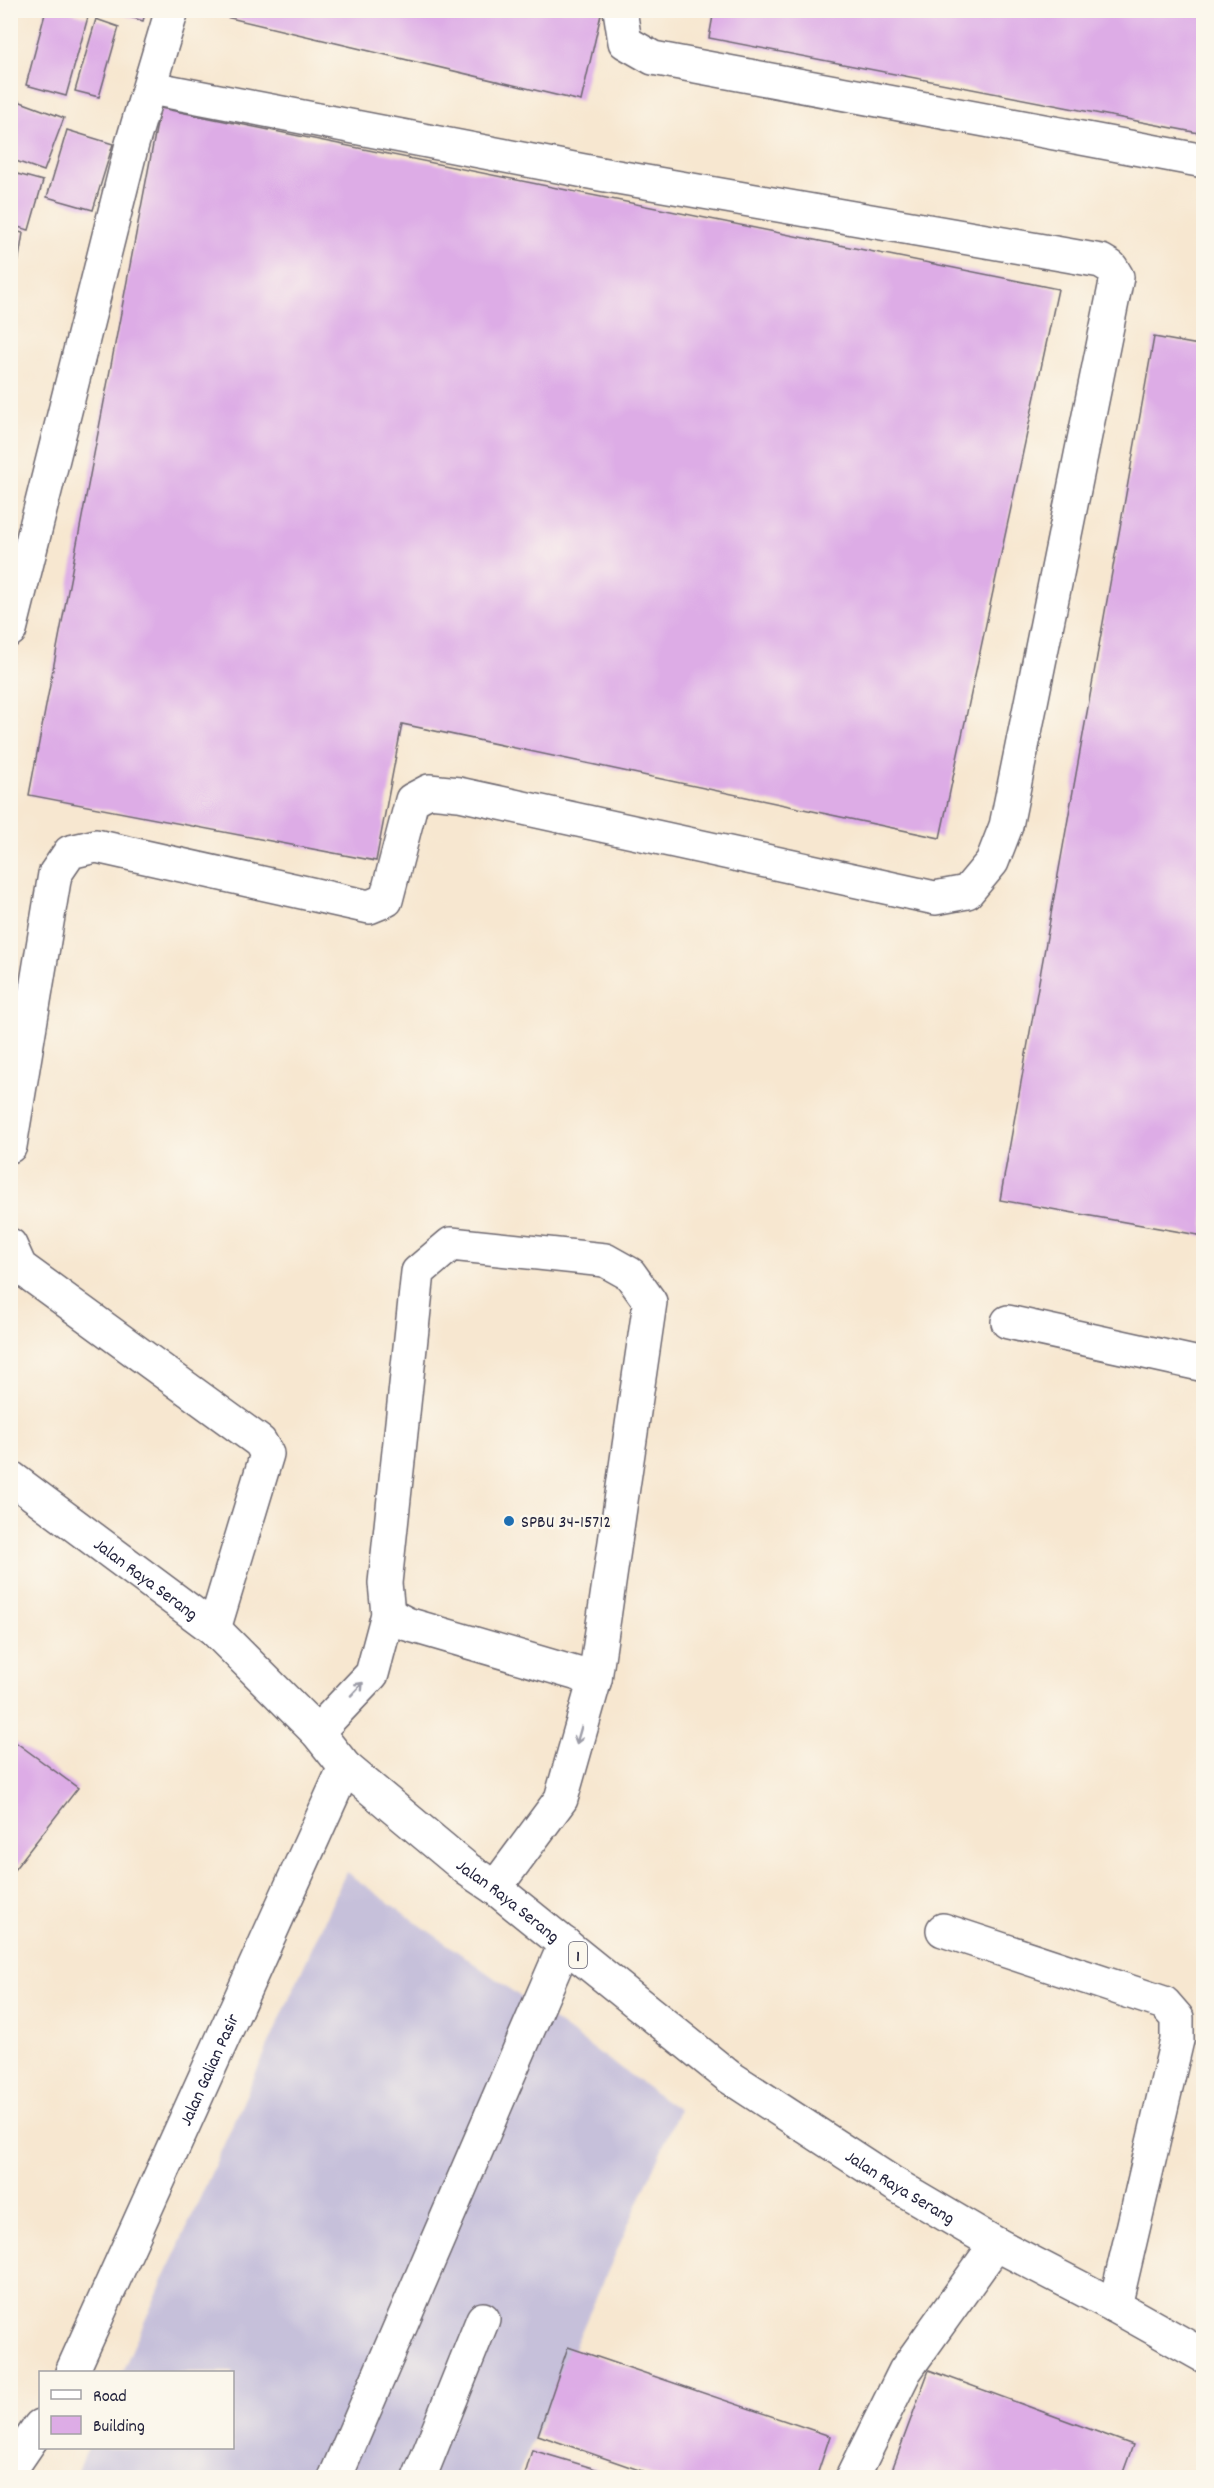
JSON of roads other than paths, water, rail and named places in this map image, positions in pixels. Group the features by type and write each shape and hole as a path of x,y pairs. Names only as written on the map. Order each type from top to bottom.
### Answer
{"main road":[{"path":"10,630 132,144 151,88 172,10"},
{"path":"620,10 625,42 653,58 1203,161"},
{"path":"10,1146 55,874 70,852 96,846 369,907 386,900 412,800 429,791 459,794 935,898 967,892 992,862 1006,826 1117,277 1111,267 1101,261 600,174 151,88"},
{"path":"317,1732 372,1674 388,1614 386,1583 418,1272 451,1244 605,1260 630,1274 650,1302 595,1679 561,1799 495,1888"},
{"path":"10,1245 20,1267 260,1442 267,1454 214,1629"},
{"path":"1008,1322 1203,1365"},
{"name":"Jalan Raya Serang","path":"10,1477 214,1629 317,1732 345,1767 467,1869 495,1888 728,2076 894,2184 996,2244 1115,2306 1203,2356"},
{"path":"388,1614 407,1624 595,1679"},
{"name":"Jalan Galian Pasir","path":"73,2371 345,1767"},
{"path":"943,1930 1164,2003 1177,2018 1177,2040 1115,2306"},
{"path":"335,2478 565,1944"},
{"path":"852,2478 905,2371 996,2244"},
{"path":"419,2478 483,2319"},
{"path":"10,2470 39,2427"}],"place":[{"name":"SPBU 34-15712","path":"509,1521"}]}
